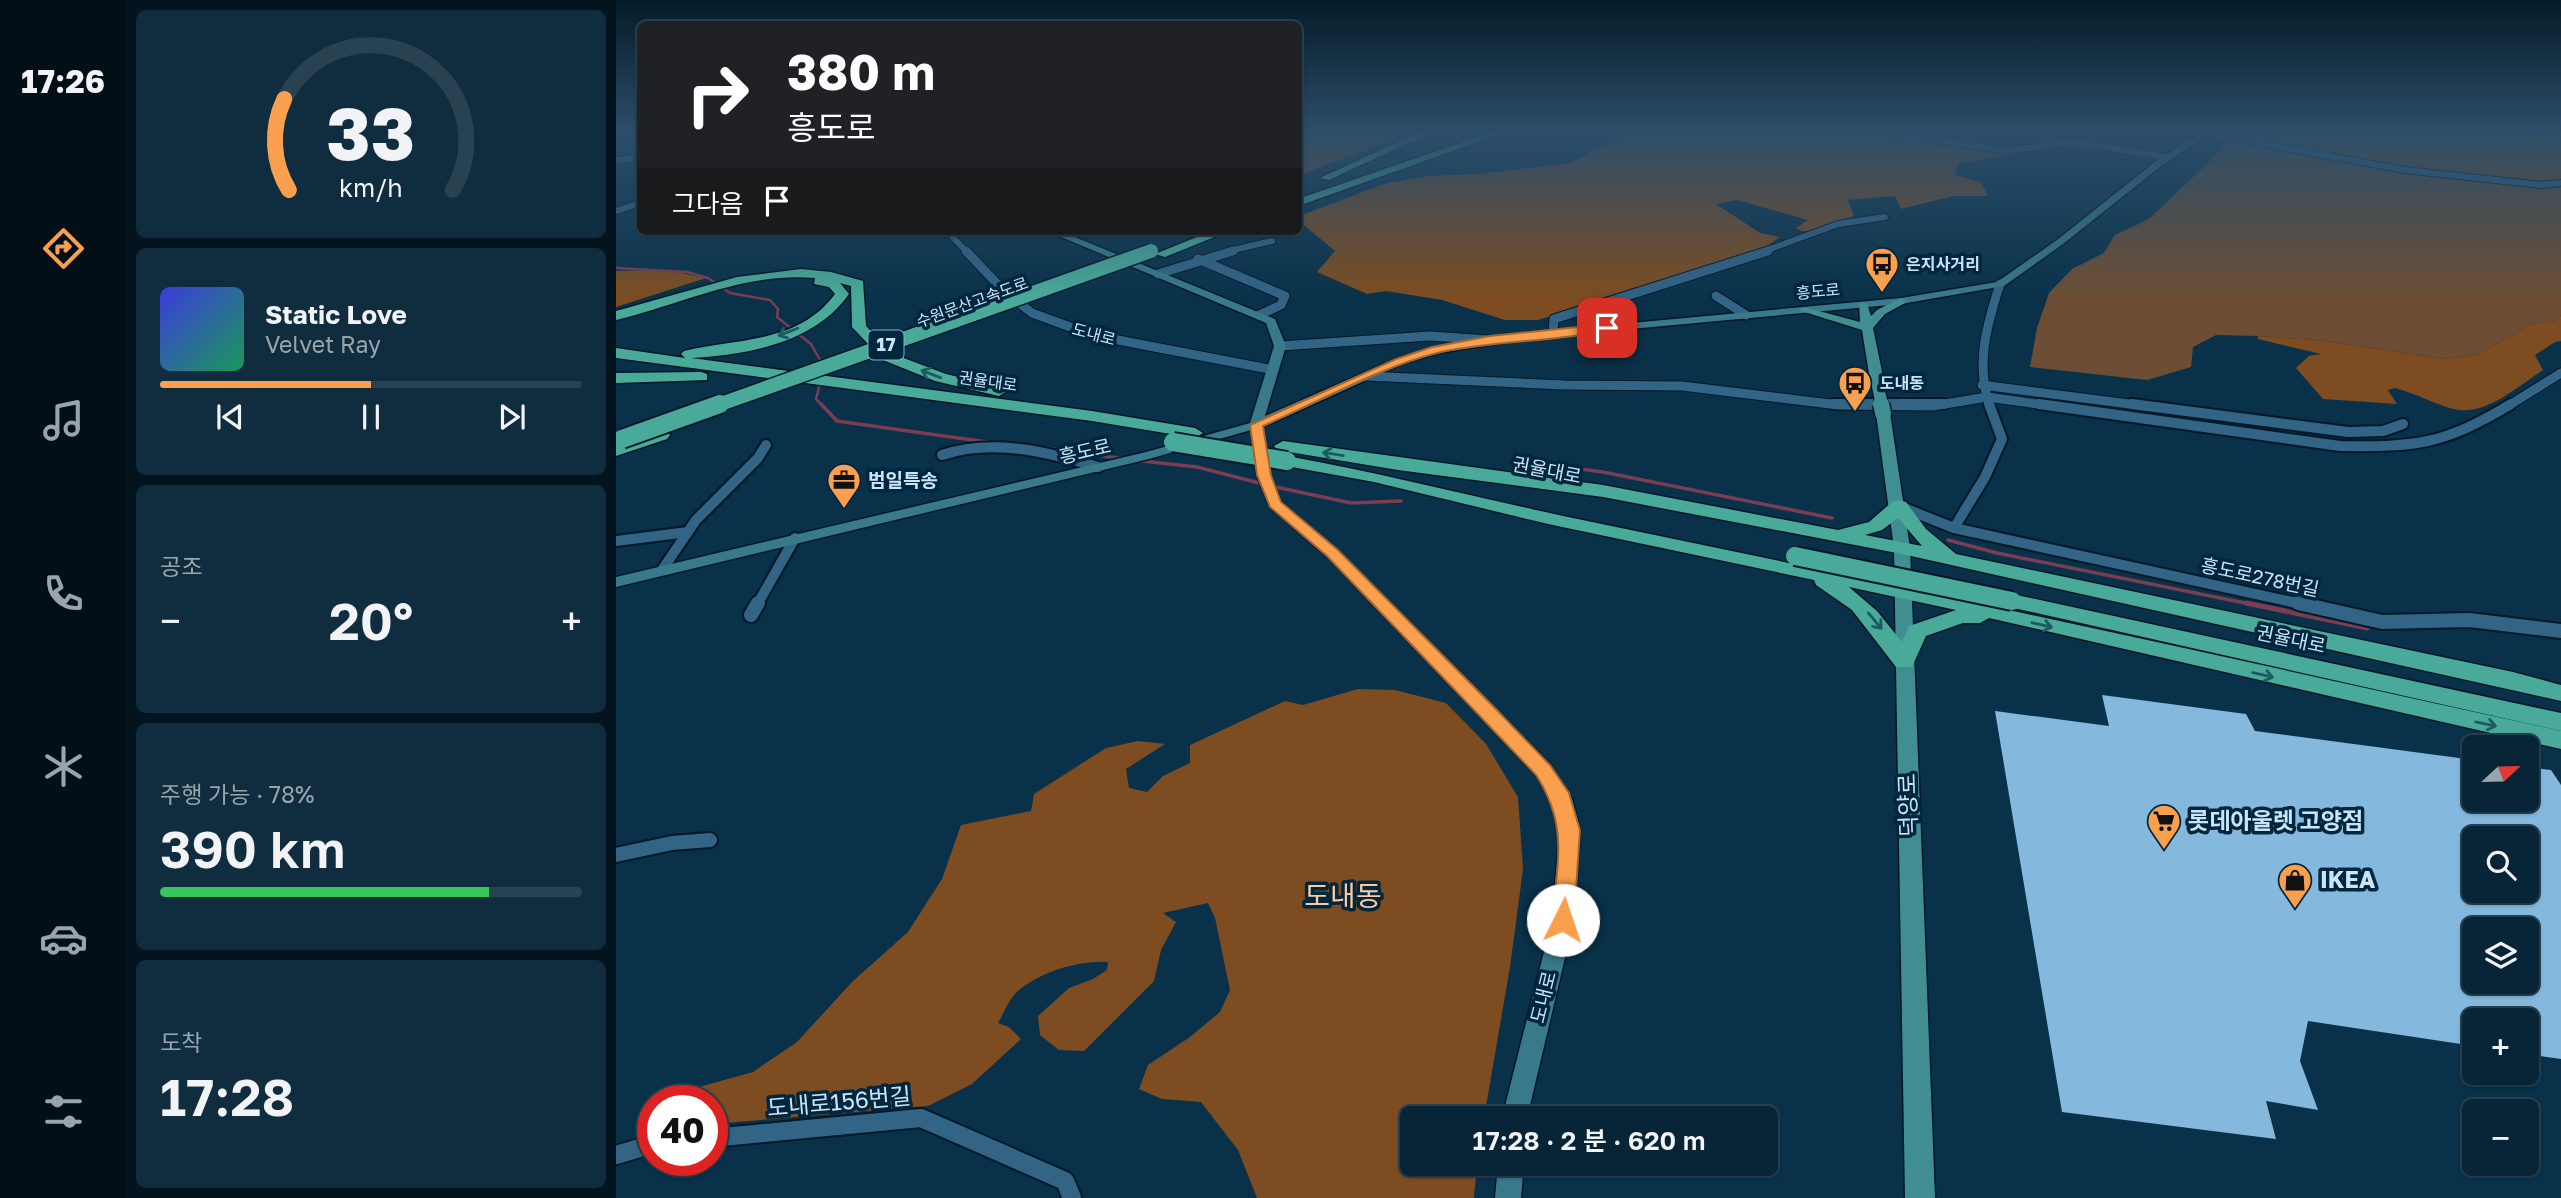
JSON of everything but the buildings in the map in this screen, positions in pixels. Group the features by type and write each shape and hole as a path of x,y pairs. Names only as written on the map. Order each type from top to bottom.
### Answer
{"highway":[{"path":"1302,202 1338,189"},
{"path":"1153,251 1179,235"},
{"name":"수원문산고속도로","path":"617,440 661,435 1194,235"},
{"name":"수원문산고속도로","path":"617,440 1153,251 1209,235"},
{"path":"616,319 701,292 750,281 806,274 843,277 858,284 859,327 888,357 941,378 1050,402 1092,416"},
{"path":"616,352 700,354 752,344 781,335 823,316 836,306 842,294 834,284 806,280 750,281"},
{"path":"616,352 727,374 854,390"},
{"path":"616,364 701,377"},
{"path":"616,378 727,374"},
{"name":"권율대로","path":"854,390 1092,416 1195,433 1285,454"},
{"name":"권율대로","path":"854,390 1173,442 1383,462 1799,556"},
{"path":"1285,454 1548,518 1799,556 2009,601 2561,740"},
{"path":"1383,462 1602,491 1902,548 2514,680 2561,693"},
{"path":"1821,533 1865,531 1885,523 1899,506 1916,530 1939,550 1992,568"},
{"path":"1799,556 1849,571 1853,550 1821,533"},
{"path":"1799,556 1904,592 2009,601"},
{"path":"1799,556 1875,619 1904,662"},
{"path":"1992,568 1956,572 1955,593 2009,601"},
{"path":"1904,662 1917,631 2009,601"},
{"name":"권율대로","path":"2009,601 2561,704"},
{"name":"권율대로","path":"2009,601 2561,722"}],"main road":[{"path":"1867,328 1881,312 1901,301"},
{"path":"1863,304 1867,328"},
{"path":"1804,310 1867,328"},
{"name":"덕양로","path":"1867,328 1899,506 1902,548 1920,1198"}],"street":[{"name":"흥도로","path":"616,582 1149,455 1256,425 1366,376 1436,350 1490,340 1553,333 1901,301 2000,284 2060,242 2127,189"},
{"path":"616,211 637,204"},
{"path":"1553,333 1554,319 1779,247 1838,224 1885,217"},
{"name":"도내로","path":"951,235 1004,291 1032,313 1092,335 1274,370"},
{"path":"1062,235 1271,321 1280,346 1430,336 1490,340"},
{"path":"1157,274 1198,259 1272,242"},
{"path":"1198,259 1285,296 1281,305 1259,316"},
{"path":"1954,528 1985,477 2002,439 1982,385 1985,331 2000,284"},
{"path":"1716,296 1746,315"},
{"name":"도내로","path":"1280,346 1256,425 1264,475 1275,504 1332,553 1495,719 1543,770 1562,799 1570,830 1563,920 1518,1106"},
{"path":"1366,376 1564,386 1682,386 1839,405 1933,406 1987,397 2340,446 2392,446 2434,442 2495,413 2561,373"},
{"path":"1982,385 2348,432 2383,431 2403,424"},
{"path":"662,570 696,520 758,458 766,445"},
{"path":"942,455 960,447 1025,451 1102,466"},
{"name":"흥도로278번길","path":"1899,506 1954,528 2382,622 2469,620 2561,631"},
{"path":"616,541 688,531"},
{"path":"751,614 795,538"},
{"path":"616,855 672,843 710,840"},
{"name":"도내로156번길","path":"728,1136 921,1118 1065,1181 1072,1198"},
{"path":"616,1155 637,1149"},
{"path":"1508,1198 1510,1176"}],"shaded area":[{"path":"1371,189 1984,189 1988,196 1953,196 1901,209 1895,196 1848,200 1854,216 1809,231 1796,228 1808,220 1737,200 1716,204 1760,233 1780,237 1761,250 1538,320 1505,320 1442,300 1386,291 1367,294 1317,272 1335,251 1302,224 1302,215"},
{"path":"2181,189 2561,189 2561,315 2557,321 2531,324 2477,355 2444,359 2325,341 2216,335 2193,347 2191,367 2147,380 2030,367 2037,328 2049,293 2072,269 2104,253 2115,235 2149,219"},
{"path":"666,270 706,278 616,307 616,271"},
{"path":"2561,315 2561,341 2535,355 2543,370 2501,398 2477,409 2465,410 2446,407 2395,388 2388,390 2397,404 2323,399 2296,368 2309,356 2321,354 2258,339 2258,336 2325,341 2444,359 2477,355 2531,324 2556,321"},
{"path":"1358,689 1395,690 1446,703 1486,744 1518,797 1523,869 1510,967 1486,1106 1400,1106 1400,1176 1476,1176 1474,1198 1257,1198 1238,1150 1201,1102 1162,1099 1139,1089 1148,1065 1190,1037 1220,1012 1230,990 1215,918 1208,903 1163,913 1176,922 1161,950 1154,981 1084,1051 1059,1050 1040,1035 1038,1016 1069,988 1093,979 1107,970 1108,962 1061,968 1019,990 998,1023 1009,1027 1021,1039 972,1084 928,1106 728,1123 728,1085 706,1085 753,1072 797,1042 852,982 908,932 942,879 961,825 1031,811 1034,794 1106,748 1138,741 1165,744 1126,769 1129,788 1147,792 1163,776 1190,763 1190,745 1285,701 1303,705"}],"waterway":[{"path":"616,268 687,272 708,278 730,293 770,300 778,309 777,317 811,344 823,365"},
{"path":"821,380 816,399 821,404"},
{"path":"821,404 837,421 994,443"},
{"path":"1037,447 1126,459"},
{"path":"1134,460 1197,467 1263,484"},
{"path":"1560,472 1580,469 1603,472 1832,518"},
{"path":"1271,486 1351,503 1401,501"},
{"path":"1948,540 1997,553 2255,605"},
{"path":"2246,603 2367,628"}],"place":[{"name":"은지사거리","path":"1882,294"},
{"name":"도내동","path":"1855,413"},
{"name":"범일특송","path":"844,510"},
{"name":"롯데아울렛 고양점","path":"2164,851"},
{"name":"IKEA","path":"2295,910"}],"district":[{"name":"도내동","path":"1343,896"}],"route":[{"path":"1563,920 1570,830 1562,799 1543,770 1485,709 1332,553 1275,504 1264,475 1256,425 1400,361 1436,350 1490,340 1607,328"}]}
